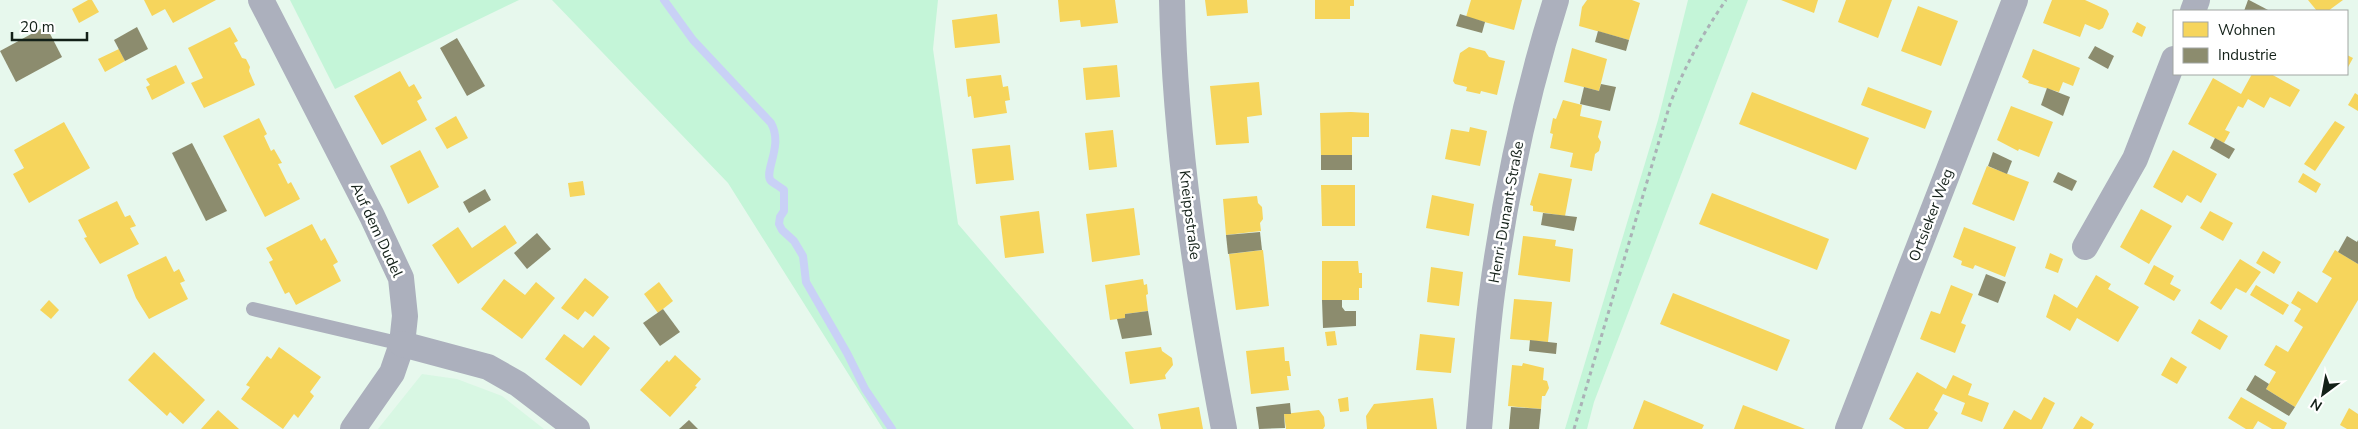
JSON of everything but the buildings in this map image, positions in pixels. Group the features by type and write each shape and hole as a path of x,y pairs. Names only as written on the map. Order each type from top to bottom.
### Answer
{"street":[{"name":"Auf dem Dudel","path":"260,0 372,216 400,278 405,316 402,344 392,373 353,429"},
{"name":"Kneippstraße","path":"1172,0 1172,38 1185,183 1207,338 1224,429"},
{"name":"Henri-Dunant-Straße","path":"1479,429 1492,294 1504,209 1523,120 1556,0"},
{"name":"Ortsieker Weg","path":"1848,429 2015,0"},
{"path":"2086,247 2136,159 2173,62"},
{"path":"402,344 488,367 518,384 577,429"}],"lane":[{"path":"253,309 402,344"}],"path":[{"path":"1574,429 1670,104 1694,49 1726,0"}],"shaded area":[{"path":"290,0 519,0 335,89"},
{"path":"552,0 938,0 933,49 958,224 1134,429 883,429 728,183"},
{"path":"1688,0 1748,0 1594,402 1587,429 1565,429 1658,120"},
{"path":"422,374 457,379 502,396 544,429 378,429"}],"waterway":[{"path":"664,0 693,40 771,123 774,132 775,149 769,177 771,181 784,190 784,211 780,217 779,224 782,230 794,241 803,256 806,282 847,353 865,389 892,429"}]}
